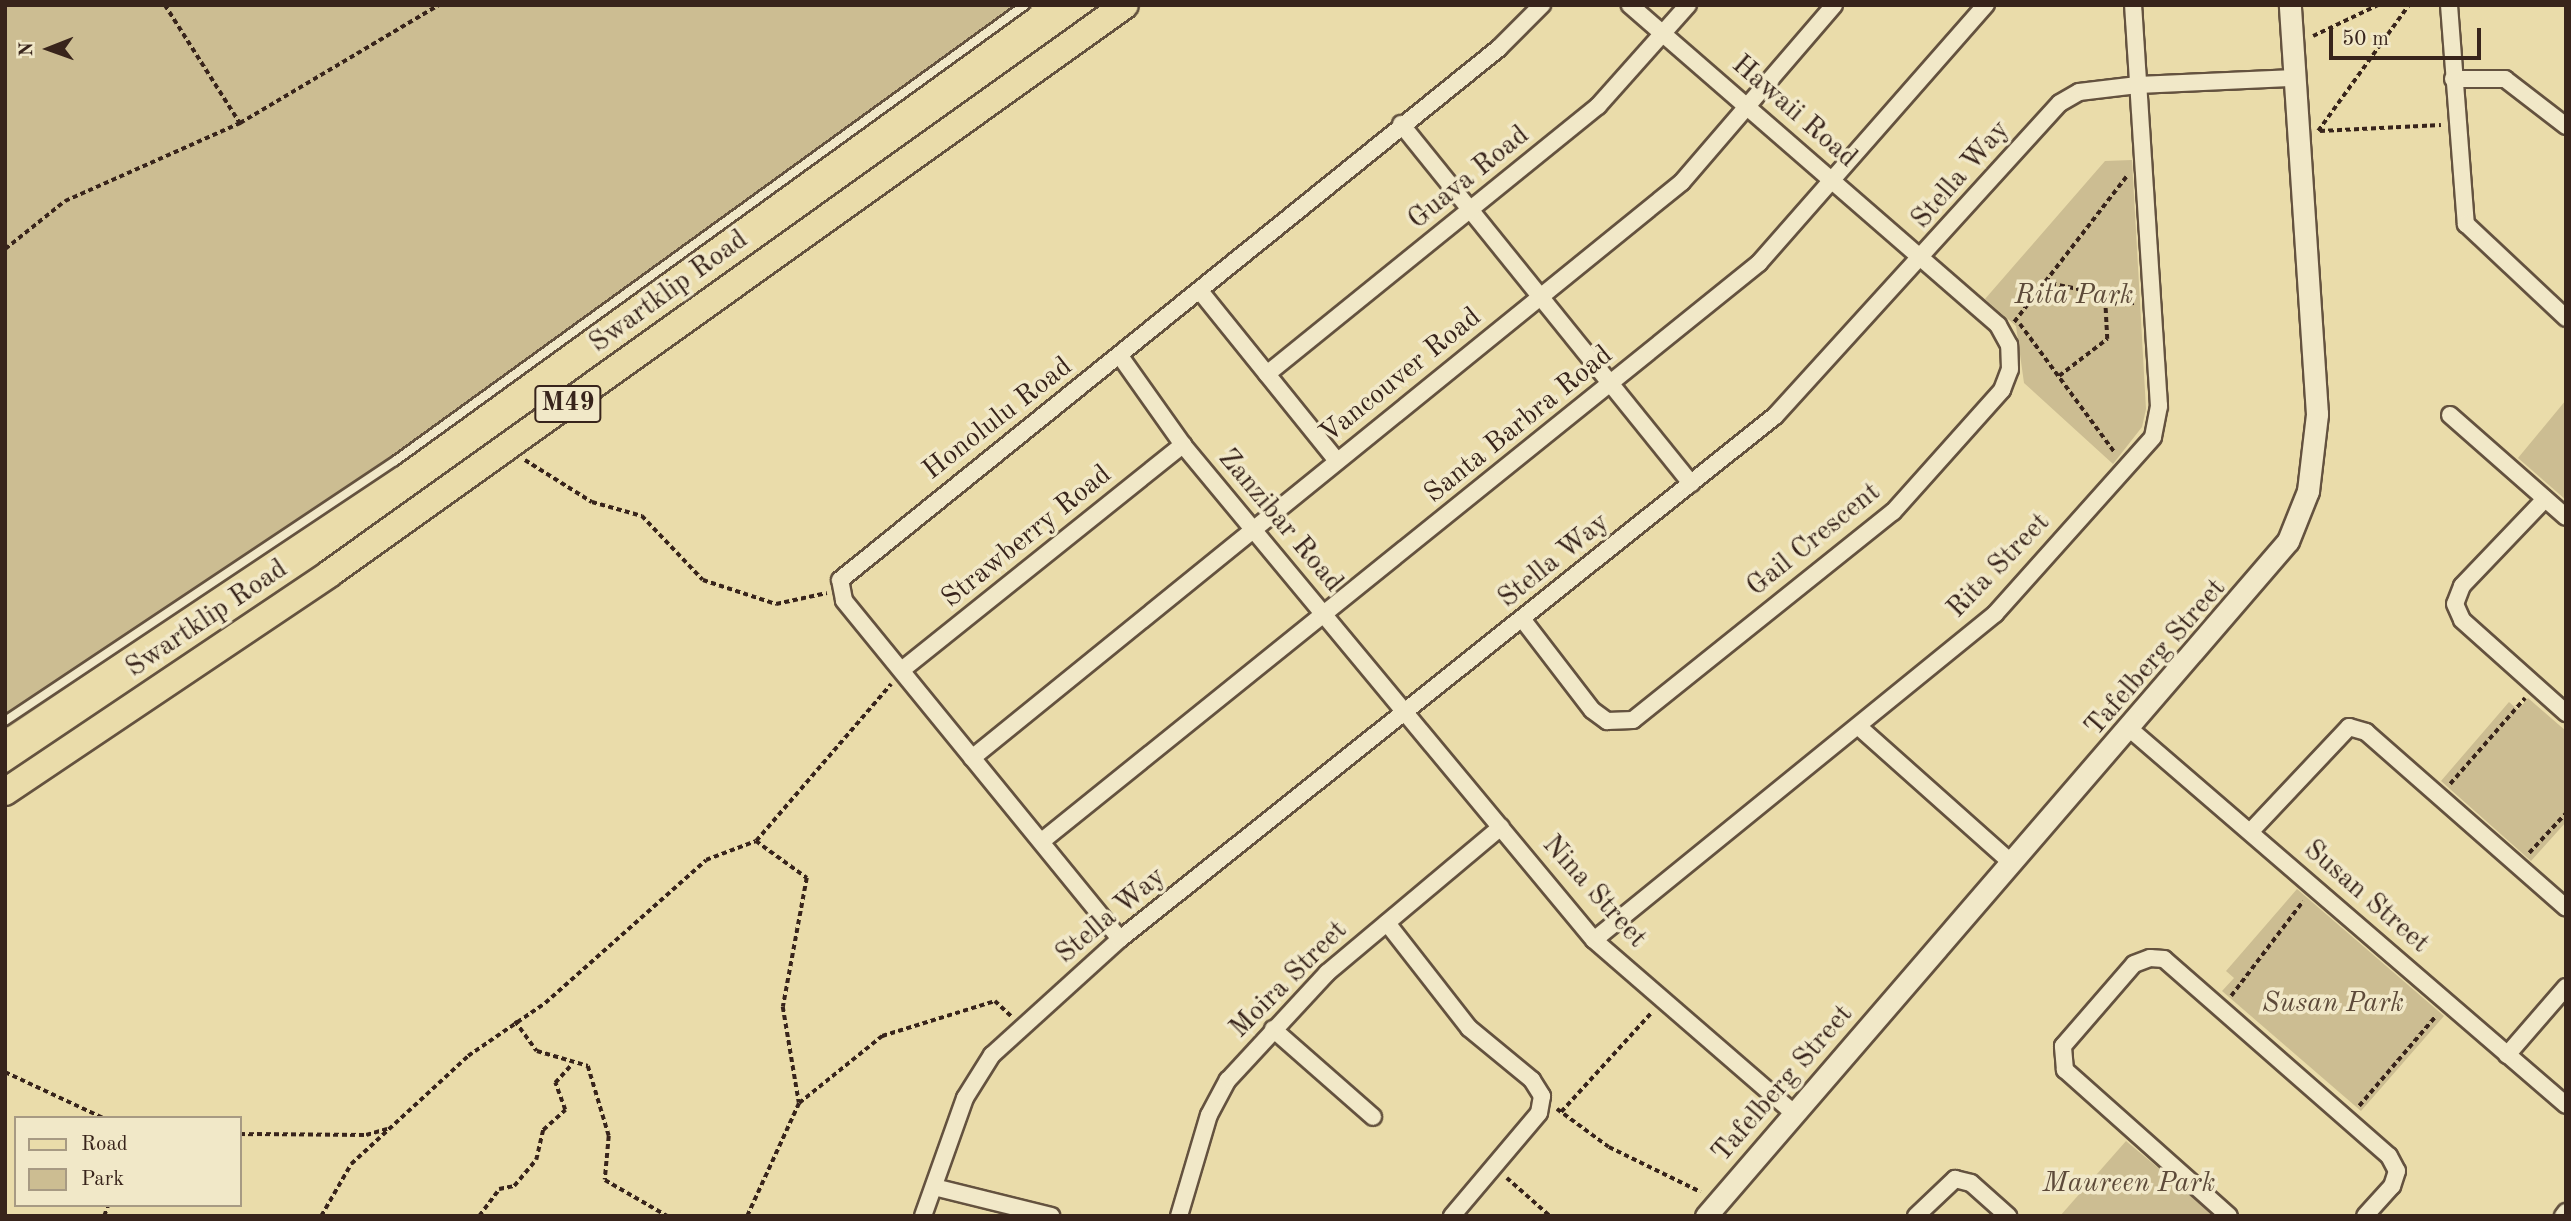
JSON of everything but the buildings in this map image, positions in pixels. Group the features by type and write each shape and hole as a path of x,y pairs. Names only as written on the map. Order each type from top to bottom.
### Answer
{"main road":[{"name":"Swartklip Road","path":"5,792 512,444 1125,5"}],"street":[{"name":"Honolulu Road","path":"839,590 842,576 1200,291 1542,5"},
{"name":"Hawaii Road","path":"1630,5 1922,261"},
{"name":"Guava Road","path":"1267,374 1598,106 1688,5"},
{"name":"Vancouver Road","path":"972,758 1682,182 1834,5"},
{"name":"Santa Barbra Road","path":"1042,841 1326,617 1759,263 1834,182 1986,5"},
{"path":"2133,5 2138,85"},
{"name":"Tafelberg Street","path":"1705,1205 1794,1113 2274,563 2308,491 2317,414 2290,5"},
{"path":"2449,5 2466,224 2566,318"},
{"name":"Stella Way","path":"923,1216 974,1077 1024,1026 1120,939 1407,714 1791,400 1922,261 2060,103 2079,92 2138,85 2295,78"},
{"path":"2453,79 2505,79 2566,126"},
{"name":"Rita Street","path":"1594,940 1995,614 2153,437 2159,406 2138,85"},
{"path":"1402,124 1608,386 1691,484"},
{"name":"Gail Crescent","path":"1523,620 1592,710 1607,721 1633,720 1893,512 2002,390 2010,369 2009,345 1998,325 1922,261"},
{"path":"1200,291 1337,461"},
{"name":"Zanzibar Road","path":"1120,356 1183,445 1407,714"},
{"path":"2450,415 2566,517"},
{"name":"Strawberry Road","path":"903,669 1183,445"},
{"path":"2544,499 2462,586 2455,604 2462,621 2566,713"},
{"path":"839,590 1120,939"},
{"name":"Nina Street","path":"1407,714 1594,940 1794,1113"},
{"path":"1859,727 2013,864"},
{"path":"2251,831 2348,727 2366,732 2566,908"},
{"name":"Susan Street","path":"2130,730 2251,831 2566,1105"},
{"name":"Moira Street","path":"1179,1216 1216,1101 1273,1029 1387,923 1502,827"},
{"path":"1387,923 1469,1028 1532,1080 1542,1096 1539,1114 1452,1216"},
{"path":"2229,1216 2064,1070 2063,1046 2134,964 2150,958 2164,959 2389,1156 2397,1171 2365,1216"},
{"path":"2507,1055 2566,987"},
{"path":"1273,1029 1373,1117"},
{"path":"1916,1216 1955,1180 1971,1183 2008,1216"},
{"path":"934,1187 1051,1216"}],"lane":[{"path":"5,722 395,461 1025,5"}],"path":[{"path":"165,5 240,122"},
{"path":"5,249 65,201 240,122 439,5"},
{"path":"2308,38 2378,5"},
{"path":"2318,131 2409,5"},
{"path":"2313,132 2447,125"},
{"path":"2010,327 2131,171"},
{"path":"2043,282 2083,290 2105,304 2142,302"},
{"path":"2060,376 2106,339 2105,304"},
{"path":"2017,319 2120,460"},
{"path":"512,444 524,459 592,502 642,516 704,580 776,604 839,590"},
{"path":"321,1216 327,1213 333,1187 388,1128 515,1021 545,1003 706,860 756,841 903,669"},
{"path":"2439,797 2536,686"},
{"path":"2518,865 2566,813"},
{"path":"756,841 807,878 783,1007 799,1103"},
{"path":"2222,1008 2308,895"},
{"path":"747,1216 799,1103 882,1036 995,1001 1024,1026"},
{"path":"1560,1112 1656,1006"},
{"path":"2348,1118 2440,1011"},
{"path":"515,1021 537,1051 571,1065 588,1066 595,1083 595,1105 609,1136 605,1180 667,1216"},
{"path":"478,1216 499,1189 514,1186 536,1160 543,1130 565,1110 555,1083 571,1065"},
{"path":"5,1072 99,1116"},
{"path":"1542,1096 1609,1147 1705,1205"},
{"path":"242,1133 366,1135 388,1128"},
{"path":"1494,1167 1550,1216"}],"green space":[{"path":"5,5 1033,5 388,470 5,730"},
{"name":"Rita Park","path":"2132,160 2146,409 2142,427 2113,464 2024,383 2016,326 1985,299 2105,161"},
{"path":"2566,400 2566,500 2518,458"},
{"path":"2528,698 2566,731 2566,822 2531,861 2441,781 2509,702 2518,710"},
{"name":"Susan Park","path":"2297,889 2444,1016 2361,1111 2222,991 2234,978 2226,971"},
{"name":"Maureen Park","path":"2126,1141 2216,1216 2060,1216"}]}
